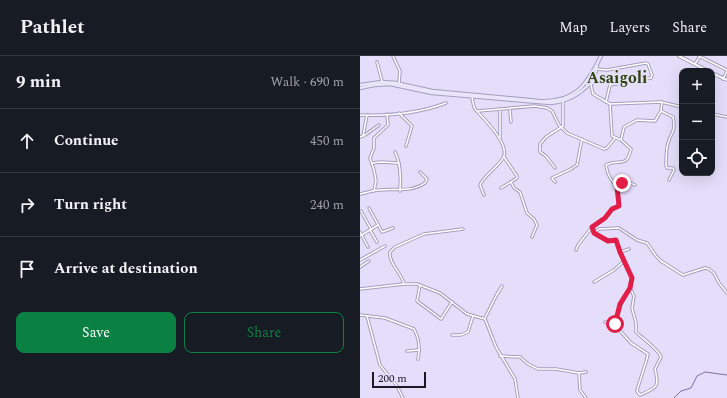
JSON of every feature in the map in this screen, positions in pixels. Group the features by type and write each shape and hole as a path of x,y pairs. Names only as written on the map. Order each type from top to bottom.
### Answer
{"main road":[{"path":"360,86 382,82 398,84 432,93 557,101 576,93 584,86 591,78 601,56"},
{"path":"472,95 551,104 563,101 578,94 591,78 596,69 596,65"},
{"path":"360,86 398,84"}],"street":[{"path":"393,56 400,71 398,84"},
{"path":"679,56 702,68"},
{"path":"695,64 699,56 727,70 724,79"},
{"path":"377,62 382,82"},
{"path":"596,69 607,70 646,63 648,64 652,75 650,78 610,85 606,102"},
{"path":"715,74 727,80"},
{"path":"591,78 593,81 591,86 593,94 610,104 662,102 679,106"},
{"path":"472,95 474,108 500,139 504,147 504,157 517,176 517,178 502,188"},
{"path":"555,168 546,156 540,152 540,144 546,137 562,128 564,122 563,101"},
{"path":"621,140 624,127 637,120 655,121 661,110 662,102"},
{"path":"360,115 424,110 446,103"},
{"path":"576,250 578,244 592,227 605,218 612,209 619,206 617,186 606,171 606,165 608,163 624,162 628,159 631,149 621,140 612,136 610,104"},
{"path":"478,112 510,110 536,106 547,108 552,111 562,128 567,133 604,149 607,148 615,138"},
{"path":"500,110 500,139"},
{"path":"510,110 511,122"},
{"path":"661,110 672,117 674,126 674,132 667,149 666,166 667,168 673,168 674,170 669,180"},
{"path":"399,112 412,126 406,146"},
{"path":"374,191 376,181 370,158 374,148 374,138 388,125 387,114"},
{"path":"363,136 367,115"},
{"path":"715,115 727,117"},
{"path":"360,137 379,125"},
{"path":"555,182 552,178 577,165 582,139"},
{"path":"395,152 399,163 401,180 400,191"},
{"path":"484,195 480,184 481,181 487,177 504,157"},
{"path":"372,163 399,163"},
{"path":"360,194 378,190 400,191 420,186 426,183 427,179 420,172"},
{"path":"511,182 514,188 520,192 527,213 534,219 537,225 532,236"},
{"path":"616,185 620,183 631,183 635,185"},
{"path":"369,208 382,232 393,228"},
{"path":"361,211 377,242"},
{"path":"361,235 378,225"},
{"path":"592,227 594,233 608,241 616,240 632,278 630,288 620,304 615,324"},
{"path":"594,233 599,229 619,228 637,240 647,243 661,261 683,275 705,268 709,269 714,273 719,284 727,293"},
{"path":"404,284 402,277 390,257 390,252 395,247 424,234 463,229"},
{"path":"360,232 368,247"},
{"path":"360,260 385,246"},
{"path":"620,252 629,249"},
{"path":"360,267 369,261"},
{"path":"594,282 614,270 624,261"},
{"path":"360,289 404,284 420,285 440,293 467,314 485,319"},
{"path":"420,285 417,301 441,319 452,302"},
{"path":"502,286 485,319 500,356 515,379 518,398"},
{"path":"605,322 615,324 631,343 648,354 638,387 638,392 640,395 655,388 658,378 655,369 661,357 646,339 636,332 636,323 632,308 634,296 630,288"},
{"path":"360,315 385,318 414,329 418,340 418,359"},
{"path":"367,316 380,365 397,386 403,398"},
{"path":"452,335 461,335 468,332 472,316"},
{"path":"407,351 419,350"},
{"path":"500,356 520,357 528,364 538,369 556,369 579,373 586,372"},
{"path":"579,373 580,390 586,398"}],"waterway":[{"path":"674,398 681,391 691,388 697,376 705,372 727,375"}],"district":[{"name":"Asaigoli","path":"617,77"}],"route":[{"path":"615,324 620,304 630,288 632,278 616,240 608,241 594,233 592,227 605,218 612,209 619,206 620,203 616,185 622,183"}]}
